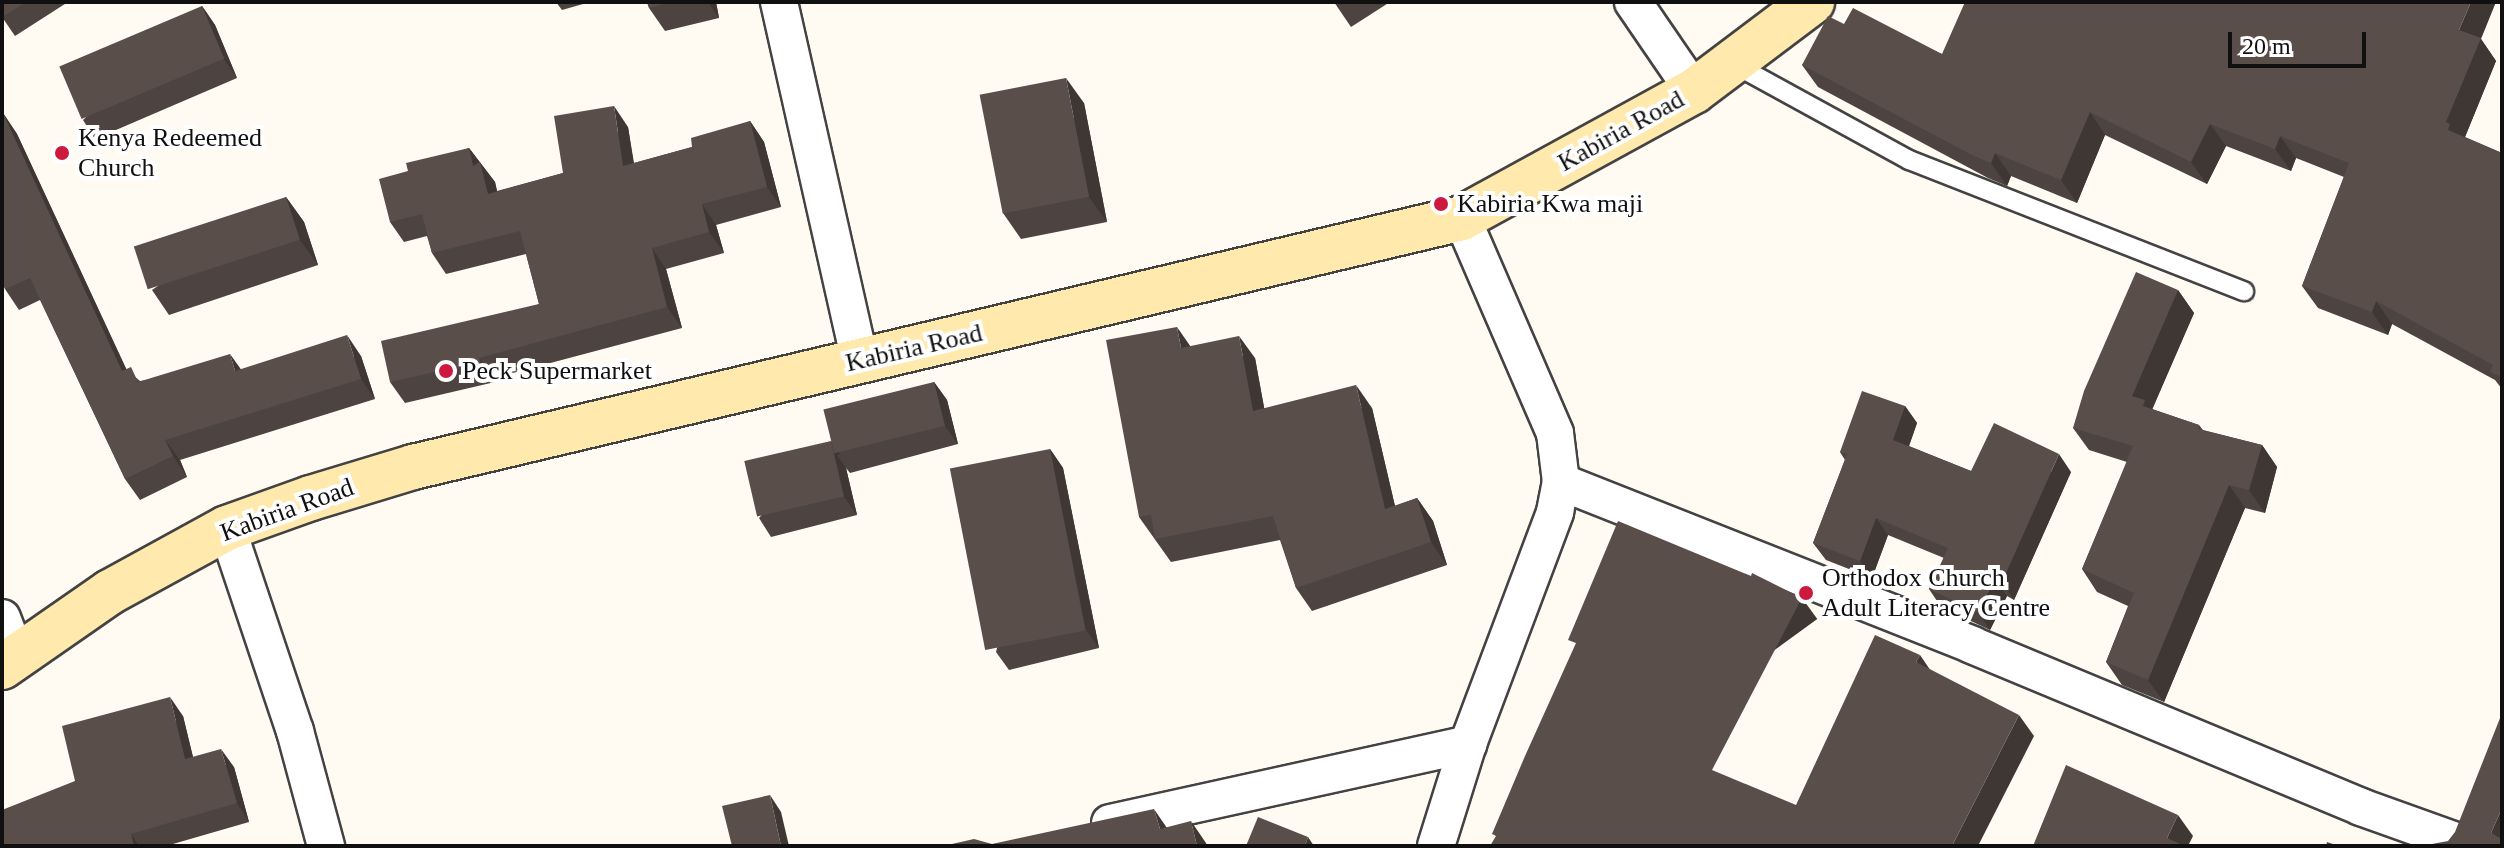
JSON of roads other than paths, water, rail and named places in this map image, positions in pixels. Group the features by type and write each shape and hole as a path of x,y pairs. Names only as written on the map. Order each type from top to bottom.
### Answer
{"main road":[{"name":"Kabiria Road","path":"7,647 227,528 413,467 1462,218 1694,91 1812,2"}],"street":[{"path":"779,2 860,361"},
{"path":"1633,2 1694,91"},
{"path":"1436,846 1468,744 1555,512 1561,482 1555,433 1462,218"},
{"path":"1561,482 1972,645 2361,807 2456,833"},
{"path":"227,528 295,731 326,846"},
{"path":"1081,829 1468,744"}],"lane":[{"path":"1731,63 1909,160 2244,291"}],"place":[{"name":"Kenya Redeemed Church","path":"62,153"},
{"name":"Kabiria Kwa maji","path":"1441,204"},
{"name":"Peck Supermarket","path":"446,371"},
{"name":"Orthodox Church Adult Literacy Centre","path":"1806,593"}]}
